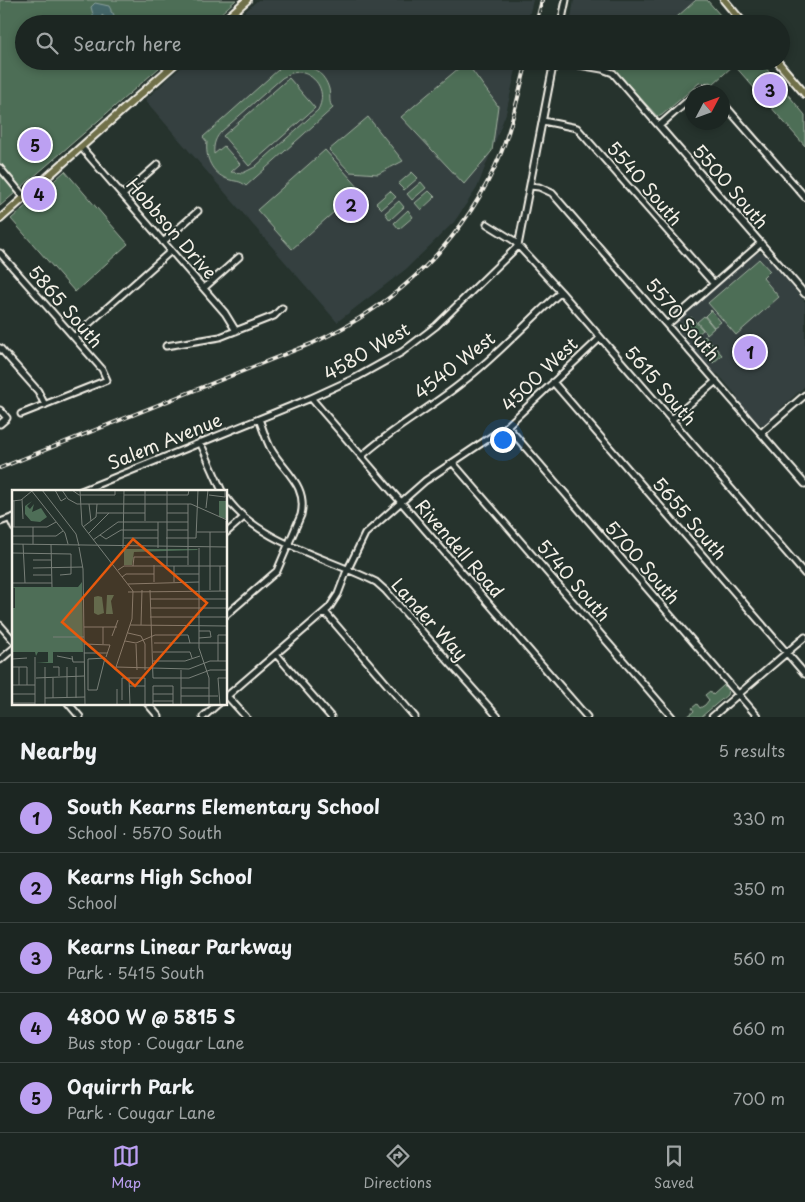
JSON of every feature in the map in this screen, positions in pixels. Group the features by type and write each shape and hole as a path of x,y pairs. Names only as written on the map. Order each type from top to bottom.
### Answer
{"main road":[{"path":"230,15 247,0"},
{"path":"724,0 736,15"},
{"path":"0,219 168,70"},
{"path":"785,70 805,94"}],"street":[{"path":"563,15 566,0"},
{"path":"518,246 554,70"},
{"name":"5500 South","path":"601,70 611,72 805,294"},
{"path":"659,126 685,103"},
{"path":"730,111 805,197"},
{"name":"5540 South","path":"543,121 577,128 714,284"},
{"name":"Hobbson Drive","path":"81,147 231,320 236,331"},
{"path":"123,195 158,164"},
{"path":"0,168 24,197"},
{"name":"5570 South","path":"530,186 540,187 552,193 805,484"},
{"path":"163,242 198,211"},
{"name":"5615 South","path":"487,224 507,236 518,246 561,292 805,574"},
{"path":"668,325 761,243"},
{"name":"4580 West","path":"259,419 357,377 402,352 436,326 518,246"},
{"path":"74,337 171,251"},
{"name":"5865 South","path":"0,253 102,369 107,380 45,405"},
{"path":"204,288 239,257"},
{"name":"4540 West","path":"362,456 387,434 450,392 477,371 561,292"},
{"path":"166,346 214,339 274,316 282,308"},
{"name":"4500 West","path":"228,696 325,612 338,594 365,534 425,481 507,426 570,364 600,338"},
{"path":"0,348 38,391 45,405 21,414"},
{"path":"671,420 716,381"},
{"name":"5655 South","path":"553,382 805,674"},
{"path":"761,434 805,395"},
{"name":"Rivendell Road","path":"311,398 587,717"},
{"path":"0,410 7,418 0,424"},
{"path":"228,613 277,571 303,506 299,488 271,449 259,419"},
{"name":"Salem Avenue","path":"84,490 259,419"},
{"name":"5700 South","path":"507,426 758,717"},
{"path":"200,442 222,490"},
{"name":"5740 South","path":"454,463 672,717"},
{"name":"Lander Way","path":"228,500 243,518 264,532 376,582 498,717"},
{"path":"0,522 12,518"},
{"path":"228,531 243,518"},
{"path":"325,612 415,717"},
{"path":"0,625 12,639"},
{"path":"712,717 805,637"},
{"path":"0,660 12,650"},
{"path":"276,654 331,717"},
{"path":"228,698 246,717"},
{"path":"69,704 80,717"},
{"path":"148,704 159,717"},
{"path":"203,717 218,704"}],"shaded area":[{"path":"258,0 533,0 529,15 241,15"},
{"path":"574,0 696,0 679,15 572,15"},
{"path":"178,70 516,70 506,113 477,188 454,222 406,269 337,322 145,100"},
{"path":"757,252 764,254 805,302 805,386 781,408 780,412 763,425 756,422 737,400 737,396 718,374 714,373 677,331 675,326 677,320"}],"green space":[{"path":"0,0 236,0 219,15 15,15 15,70 157,70 0,206"},
{"path":"696,0 707,0 720,15 679,15"},
{"path":"278,70 316,70 327,83 333,108 246,186 217,173 208,159 207,142 203,137","holes":["300,72 312,77 319,86 322,97 318,110 255,167 243,173 231,172 240,164 224,146 214,154 215,144 220,133 282,78 291,73"]},
{"path":"457,70 472,70 498,106 492,151 464,184 401,117"},
{"path":"615,70 728,70 713,84 710,82 685,85 685,95 658,117"},
{"path":"738,70 768,70 805,115 805,146"},
{"path":"289,78 315,108 249,166 223,136"},
{"path":"368,117 403,161 378,174 350,172 329,150"},
{"path":"325,150 360,189 292,249 257,210"},
{"path":"65,171 128,244 75,292 11,219"},
{"path":"412,172 418,178 404,190 398,184"},
{"path":"421,182 426,188 412,200 407,194"},
{"path":"390,191 396,197 382,209 376,203"},
{"path":"429,191 435,197 421,210 415,203"},
{"path":"399,201 404,207 390,220 385,213"},
{"path":"408,210 413,217 399,229 394,223"},
{"path":"759,259 770,271 763,278 779,297 736,335 708,303"},
{"path":"711,310 721,322 714,327 705,316"},
{"path":"704,316 714,328 707,334 697,322"},
{"path":"691,317 703,330 693,338 682,326"},
{"path":"705,336 722,355 713,363 697,343"},
{"path":"724,685 728,691 727,695 701,717 687,717 694,711 692,708 697,704 700,708 705,705 709,700 705,695 710,691 713,695"}],"water":[{"path":"95,3 109,6 114,14 93,15 91,7"}],"railway":[{"path":"538,15 542,0"},
{"path":"0,468 313,343 344,327 400,289 448,242 486,185 509,130 525,70"}],"place":[{"name":"Kearns Linear Parkway","path":"770,90"},
{"name":"Oquirrh Park","path":"35,145"},
{"name":"4800 W @ 5815 S","path":"39,194"},
{"name":"Kearns High School","path":"351,205"},
{"name":"South Kearns Elementary School","path":"750,352"}]}
